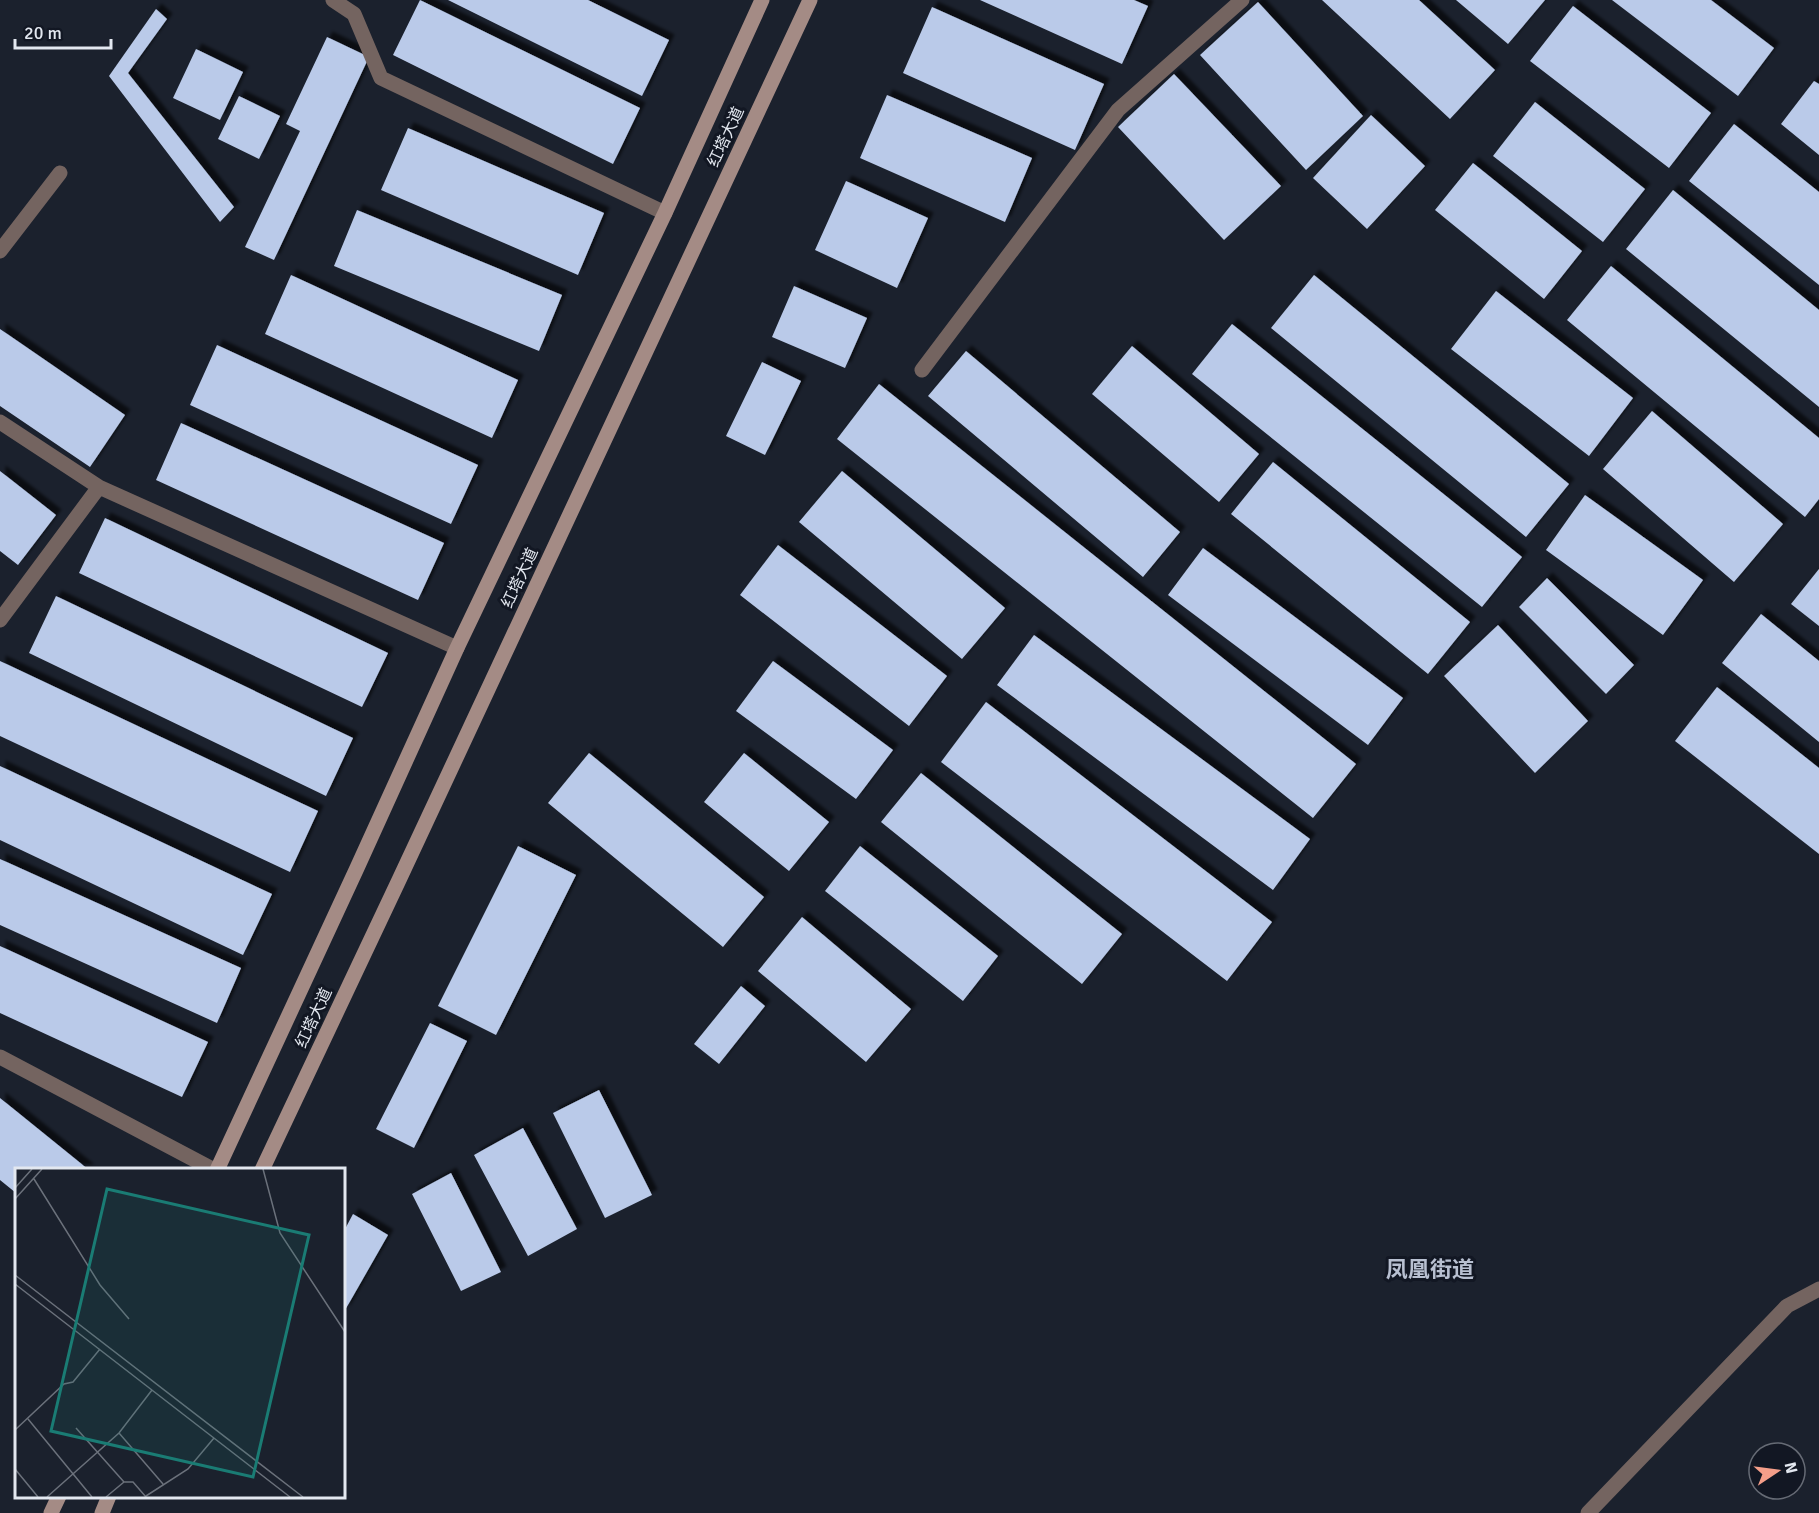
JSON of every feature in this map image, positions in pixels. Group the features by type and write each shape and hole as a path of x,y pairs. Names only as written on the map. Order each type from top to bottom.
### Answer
{"main road":[{"name":"红塔大道","path":"216,1168 357,868 457,648 666,213 762,0"},
{"name":"红塔大道","path":"263,1168 810,0"},
{"path":"51,1513 58,1498"},
{"path":"102,1513 109,1498"}],"street":[{"path":"333,0 354,14 381,78 666,213"},
{"path":"922,370 1118,110 1242,0"},
{"path":"0,251 60,173"},
{"path":"0,422 99,487 457,648"},
{"path":"0,620 99,487"},
{"path":"0,1057 211,1168"},
{"path":"1588,1513 1787,1306 1819,1289"}],"building":[{"path":"420,0 640,108 613,164 393,55"},
{"path":"448,0 588,0 669,40 642,96"},
{"path":"980,0 1134,0 1148,6 1122,64"},
{"path":"1322,0 1419,0 1495,70 1450,119"},
{"path":"1456,0 1545,0 1508,44"},
{"path":"1612,0 1711,0 1774,48 1738,96"},
{"path":"1258,2 1363,116 1306,170 1200,55"},
{"path":"1573,6 1711,113 1669,168 1530,61"},
{"path":"932,7 1104,84 1075,150 903,73"},
{"path":"156,9 167,19 128,73 234,207 220,222 109,76"},
{"path":"327,37 369,57 274,260 245,247 300,131 286,124"},
{"path":"196,49 243,72 220,120 173,98"},
{"path":"1174,74 1281,186 1224,240 1118,127"},
{"path":"1814,81 1819,84 1819,155 1781,124"},
{"path":"887,95 1032,158 1005,222 860,158"},
{"path":"239,96 280,116 259,159 218,139"},
{"path":"1535,102 1645,189 1603,242 1493,156"},
{"path":"1371,115 1425,166 1367,229 1313,178"},
{"path":"1734,124 1819,192 1819,285 1689,181"},
{"path":"408,128 604,213 578,275 381,190"},
{"path":"1473,163 1582,251 1544,299 1435,210"},
{"path":"846,181 928,218 897,288 815,250"},
{"path":"1673,190 1819,310 1819,407 1626,249"},
{"path":"357,210 562,295 539,351 334,266"},
{"path":"1611,266 1819,438 1819,499 1805,517 1567,320"},
{"path":"291,275 518,380 492,438 265,334"},
{"path":"1314,275 1569,484 1526,537 1271,328"},
{"path":"794,286 867,318 845,368 772,337"},
{"path":"1496,291 1633,398 1589,456 1451,349"},
{"path":"1232,324 1522,557 1482,607 1192,374"},
{"path":"0,329 125,415 90,467 0,406"},
{"path":"217,345 478,465 451,524 190,405"},
{"path":"1132,346 1259,454 1219,502 1092,394"},
{"path":"966,351 1180,532 1143,577 928,396"},
{"path":"762,362 801,381 765,455 726,436"},
{"path":"879,384 1356,764 1313,818 837,439"},
{"path":"1652,411 1783,524 1734,582 1603,469"},
{"path":"181,423 444,543 418,600 156,480"},
{"path":"1273,462 1470,622 1428,674 1231,514"},
{"path":"0,471 56,515 18,565 0,551"},
{"path":"842,471 1005,608 962,659 799,522"},
{"path":"1585,495 1703,580 1663,635 1546,550"},
{"path":"105,518 388,653 362,707 79,573"},
{"path":"778,545 947,676 909,726 740,595"},
{"path":"1203,548 1403,698 1368,745 1168,595"},
{"path":"1819,569 1819,626 1791,604"},
{"path":"1547,578 1634,665 1606,694 1519,607"},
{"path":"56,596 353,738 326,796 29,653"},
{"path":"1761,614 1819,661 1819,742 1722,663"},
{"path":"1498,625 1588,721 1535,773 1444,676"},
{"path":"1034,635 1310,839 1273,890 997,685"},
{"path":"0,661 318,811 290,872 0,736"},
{"path":"773,661 893,750 856,799 736,711"},
{"path":"1717,687 1819,768 1819,854 1675,741"},
{"path":"986,702 1272,922 1227,981 941,762"},
{"path":"589,753 764,897 723,947 548,803"},
{"path":"744,753 829,822 789,871 704,802"},
{"path":"0,766 272,894 243,955 0,840"},
{"path":"921,773 1122,934 1082,984 881,822"},
{"path":"518,846 576,875 496,1035 438,1006"},
{"path":"860,846 998,956 963,1001 825,891"},
{"path":"0,859 241,968 217,1023 0,925"},
{"path":"802,917 911,1009 866,1062 758,971"},
{"path":"0,946 208,1042 182,1097 0,1013"},
{"path":"741,986 765,1006 719,1064 694,1044"},
{"path":"430,1023 467,1041 414,1148 376,1129"},
{"path":"599,1090 652,1195 605,1218 553,1113"},
{"path":"0,1098 87,1168 15,1168 15,1192 0,1180"},
{"path":"523,1128 577,1229 528,1256 474,1155"},
{"path":"451,1173 501,1272 461,1291 412,1194"},
{"path":"353,1214 388,1235 345,1310 345,1229"}],"district":[{"name":"凤凰街道","path":"1430,1269"}]}
